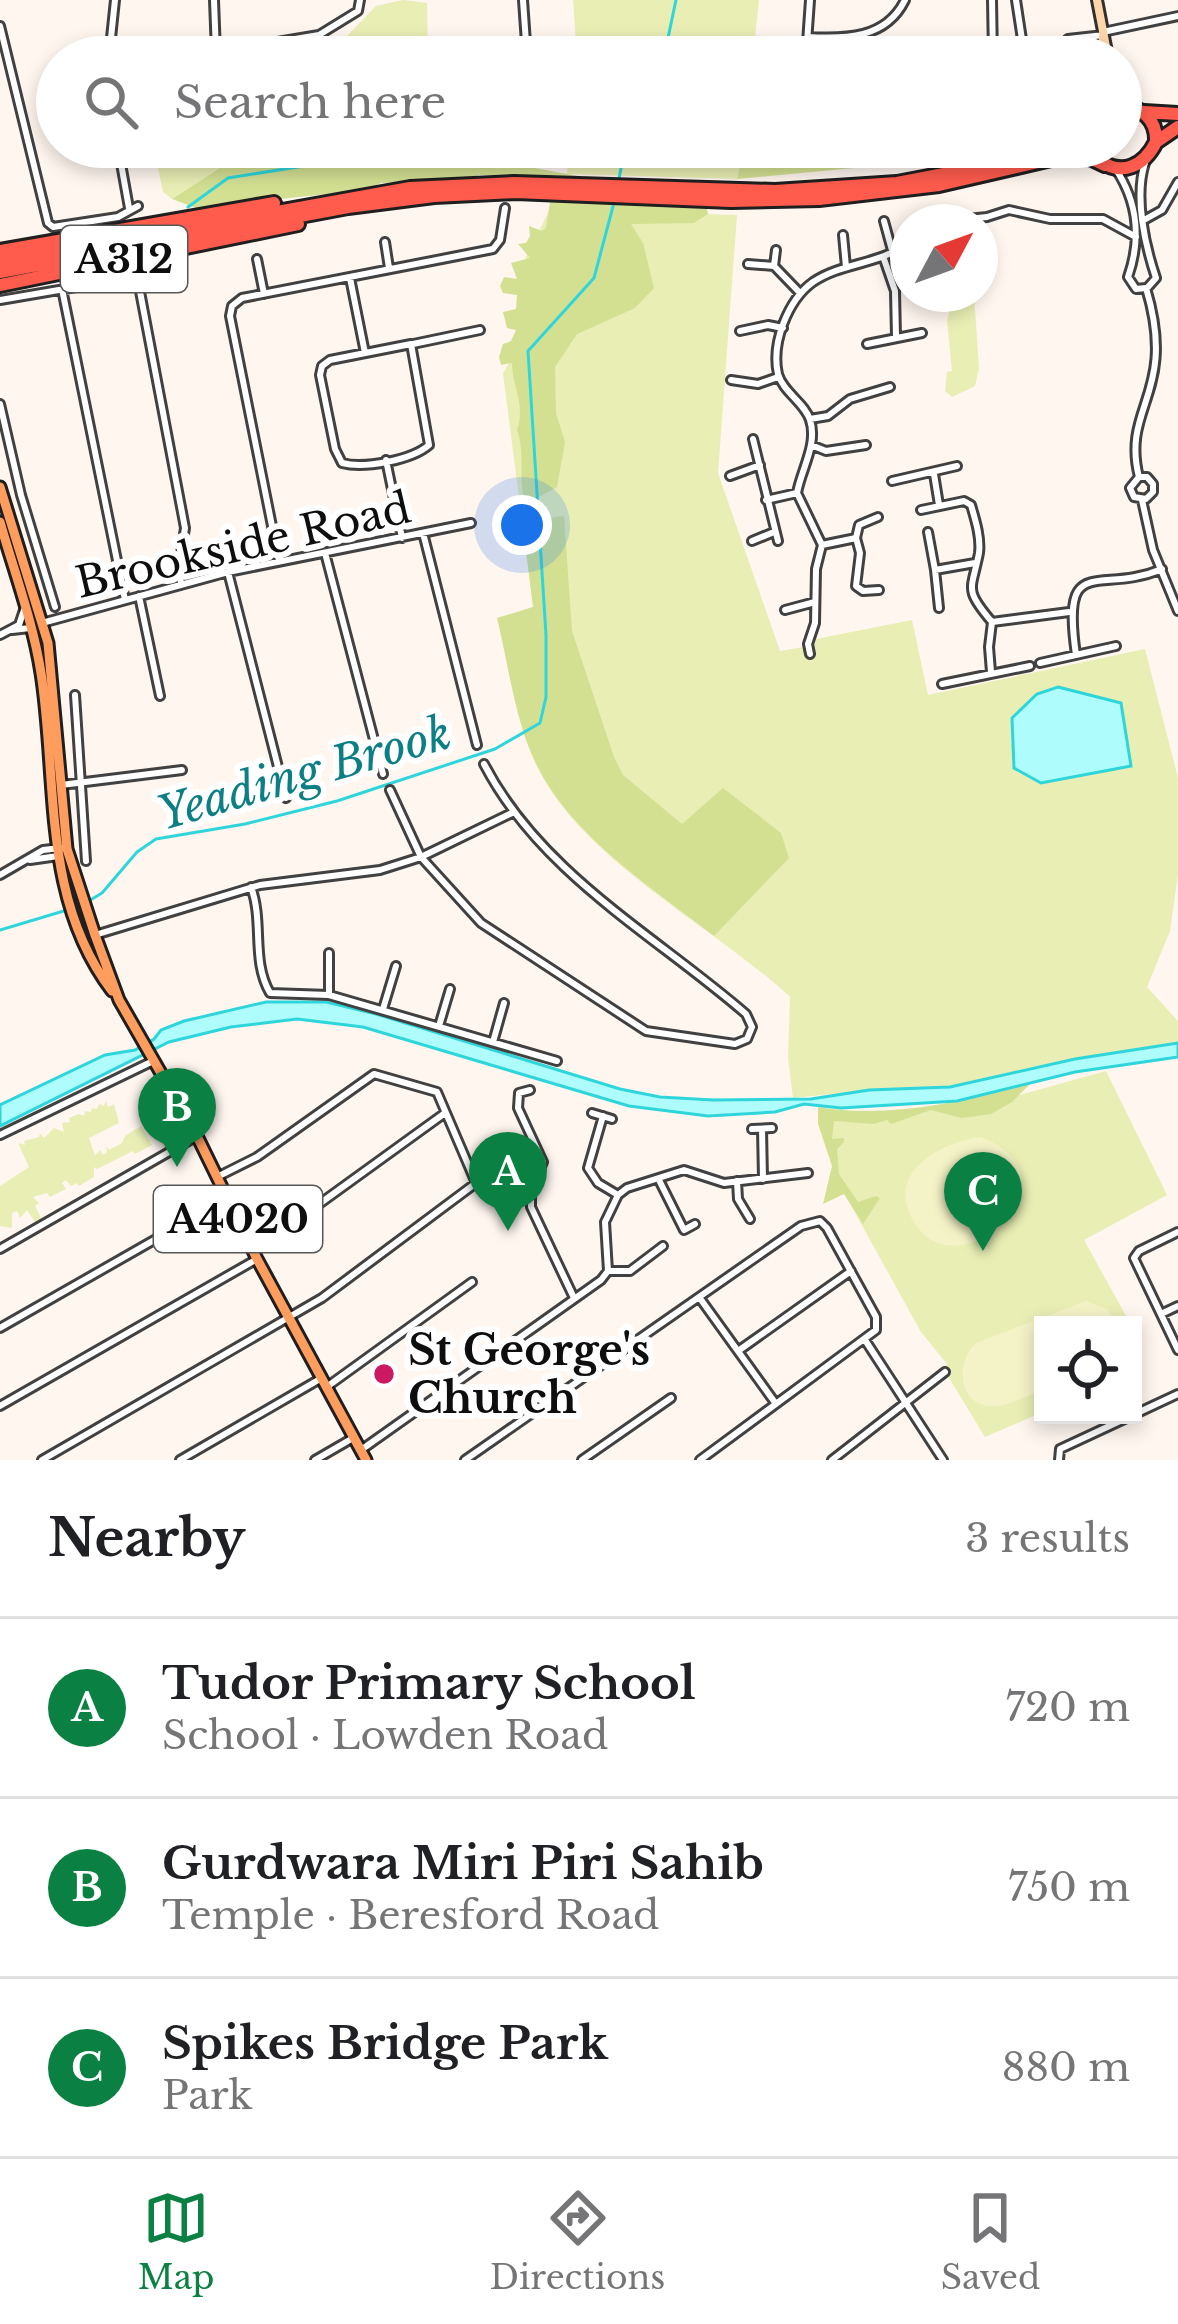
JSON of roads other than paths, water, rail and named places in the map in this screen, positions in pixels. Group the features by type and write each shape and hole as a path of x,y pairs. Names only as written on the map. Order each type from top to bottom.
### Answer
{"highway":[{"path":"1142,109 1178,114"},
{"path":"1142,115 1151,121 1156,142"},
{"path":"1146,160 1156,142 1178,127"},
{"name":"A312","path":"1142,162 1146,160"},
{"name":"A312","path":"0,250 245,205 604,190 753,191 897,183 964,168"},
{"name":"A312","path":"632,191 731,201 819,199 920,189 1009,168"},
{"name":"A312","path":"0,262 347,202"},
{"name":"A312","path":"0,272 347,202"},
{"name":"A312","path":"0,285 248,236 347,202"}],"main road":[{"name":"A4020","path":"0,487 43,622 53,675 60,851"},
{"name":"A4020","path":"0,522 44,695 60,851 74,894 76,920 197,1136 256,1259 364,1455"},
{"name":"A4020","path":"74,894 87,914 97,957"},
{"path":"76,920 87,914"}],"street":[{"path":"111,36 115,0"},
{"path":"214,0 215,36"},
{"path":"313,36 358,11 360,0"},
{"path":"523,0 526,36"},
{"path":"808,36 810,0"},
{"path":"859,36 898,14 904,0"},
{"path":"992,0 993,36"},
{"path":"1016,0 1021,36"},
{"path":"1096,0 1103,34"},
{"path":"1089,36 1178,16"},
{"path":"0,26 45,216 53,227 118,217 134,207 124,168"},
{"path":"1111,168 1131,196 1139,220 1156,278 1146,288 1136,289 1128,277 1136,258 1136,237 1139,220 1141,184 1146,160"},
{"path":"1122,226 1162,210 1178,182"},
{"path":"279,562 230,312 239,299 495,248 505,208"},
{"path":"998,214 1010,210 1050,219 1103,219 1136,237"},
{"path":"884,221 890,243"},
{"path":"843,235 846,267"},
{"path":"385,242 389,270"},
{"path":"774,266 776,250"},
{"path":"810,653 822,545 796,493 812,445 810,418 778,376 783,328 800,293 822,278 890,256"},
{"path":"257,259 264,293"},
{"path":"884,259 895,291 896,337"},
{"path":"748,265 774,266 800,293"},
{"path":"0,300 136,278 185,528 179,566 182,585"},
{"path":"350,278 365,353"},
{"path":"1146,288 1164,317"},
{"path":"62,289 125,600"},
{"path":"740,331 768,325 783,328"},
{"path":"411,344 430,443 422,452 386,460 350,466 339,462 320,374 328,361 365,353 480,330"},
{"path":"867,344 922,333"},
{"path":"731,380 758,384 778,376"},
{"path":"810,418 828,416 850,399 890,387"},
{"path":"0,404 55,607"},
{"path":"1139,477 1150,479 1154,488 1142,500 1130,488 1139,477 1138,452 1155,411"},
{"path":"752,541 776,537 753,439"},
{"path":"812,445 826,451 866,445"},
{"path":"386,460 402,538"},
{"path":"730,476 761,464"},
{"path":"892,481 957,466"},
{"path":"933,472 939,506"},
{"path":"766,500 796,493"},
{"path":"1142,500 1148,534 1178,611"},
{"path":"921,510 964,501 971,505 979,538 969,579 973,596 992,622 988,647 992,674"},
{"path":"878,517 859,525 856,586 863,591 879,590"},
{"name":"Brookside Road","path":"0,635 228,572 471,524"},
{"path":"928,532 939,608"},
{"path":"423,533 477,745"},
{"path":"822,545 856,538"},
{"path":"325,553 383,774"},
{"path":"23,562 40,557"},
{"path":"934,570 975,563"},
{"path":"1076,655 1070,612 1075,596 1089,583 1143,577 1162,569"},
{"path":"228,572 286,798"},
{"path":"30,628 35,616 33,592"},
{"path":"140,596 160,696"},
{"path":"785,610 815,602"},
{"path":"12,630 23,620 24,607"},
{"path":"992,622 1070,612"},
{"path":"1040,663 1116,646"},
{"path":"942,684 1030,666"},
{"path":"74,695 86,861"},
{"path":"390,790 421,856 481,923 646,1031 732,1044 747,1039 752,1027 746,1014 563,868 515,812 484,764"},
{"path":"60,784 182,770"},
{"path":"94,935 251,887 355,876 421,856 515,812"},
{"path":"0,875 20,862 60,851"},
{"path":"251,887 259,914 260,968 268,991 329,995 557,1061"},
{"path":"329,952 329,995"},
{"path":"383,1009 396,966"},
{"path":"440,1026 450,989"},
{"path":"494,1042 504,1003"},
{"path":"0,1135 152,1059"},
{"path":"42,1460 334,1290 476,1183 435,1091 371,1074 257,1157 217,1177"},
{"path":"510,1087 519,1093 530,1090"},
{"path":"519,1093 520,1113 543,1159 531,1192 531,1207 574,1298"},
{"path":"251,1247 284,1229 445,1113"},
{"path":"592,1113 607,1117 588,1168 598,1183 618,1195"},
{"path":"764,1180 757,1129 772,1128"},
{"path":"0,1249 197,1136"},
{"path":"793,1163 794,1174"},
{"path":"608,1270 605,1222 618,1195 684,1170 724,1183 808,1174"},
{"path":"659,1178 681,1233 695,1224"},
{"path":"737,1181 738,1199 750,1219"},
{"path":"0,1328 228,1198"},
{"path":"465,1460 806,1223 818,1220 827,1228 876,1317 877,1327 700,1460"},
{"path":"1178,1232 1135,1256 1178,1350"},
{"path":"364,1455 591,1288 608,1270 630,1270 663,1246"},
{"path":"651,1255 658,1265"},
{"path":"0,1406 256,1259"},
{"path":"738,1351 850,1270"},
{"path":"179,1460 326,1382 472,1282"},
{"path":"699,1297 776,1404"},
{"path":"1161,1314 1178,1306"},
{"path":"865,1340 943,1460"},
{"path":"832,1460 945,1372"},
{"path":"1142,1411 1178,1394"},
{"path":"582,1460 670,1398"},
{"path":"1059,1460 1060,1448 1113,1424"},
{"path":"315,1460 355,1437"}],"water":[{"path":"1058,687 1121,703 1131,766 1041,783 1014,768 1012,718 1037,694"},
{"path":"266,1002 326,1002 376,1014 660,1097 811,1099 869,1090 950,1087 1075,1059 1178,1043 1178,1057 1075,1072 957,1101 841,1108 804,1104 775,1112 708,1116 629,1106 363,1027 297,1019 231,1027 169,1042 0,1126 0,1105 105,1055 135,1050 161,1030 184,1021"}],"waterway":[{"name":"Yeading Brook","path":"668,36 676,0"},
{"path":"188,207 228,178 291,168"},
{"name":"Yeading Brook","path":"618,184 621,168"},
{"name":"Yeading Brook","path":"77,908 102,893 137,852 156,839 245,824 337,801 495,749 540,723 546,697 546,635 528,351 594,278 615,199"},
{"name":"Yeading Brook","path":"0,930 67,910"}],"place":[{"name":"Gurdwara Miri Piri Sahib","path":"177,1167"},
{"name":"Tudor Primary School","path":"508,1231"},
{"name":"Spikes Bridge Park","path":"983,1251"},
{"name":"St George's Church","path":"384,1374"}]}
